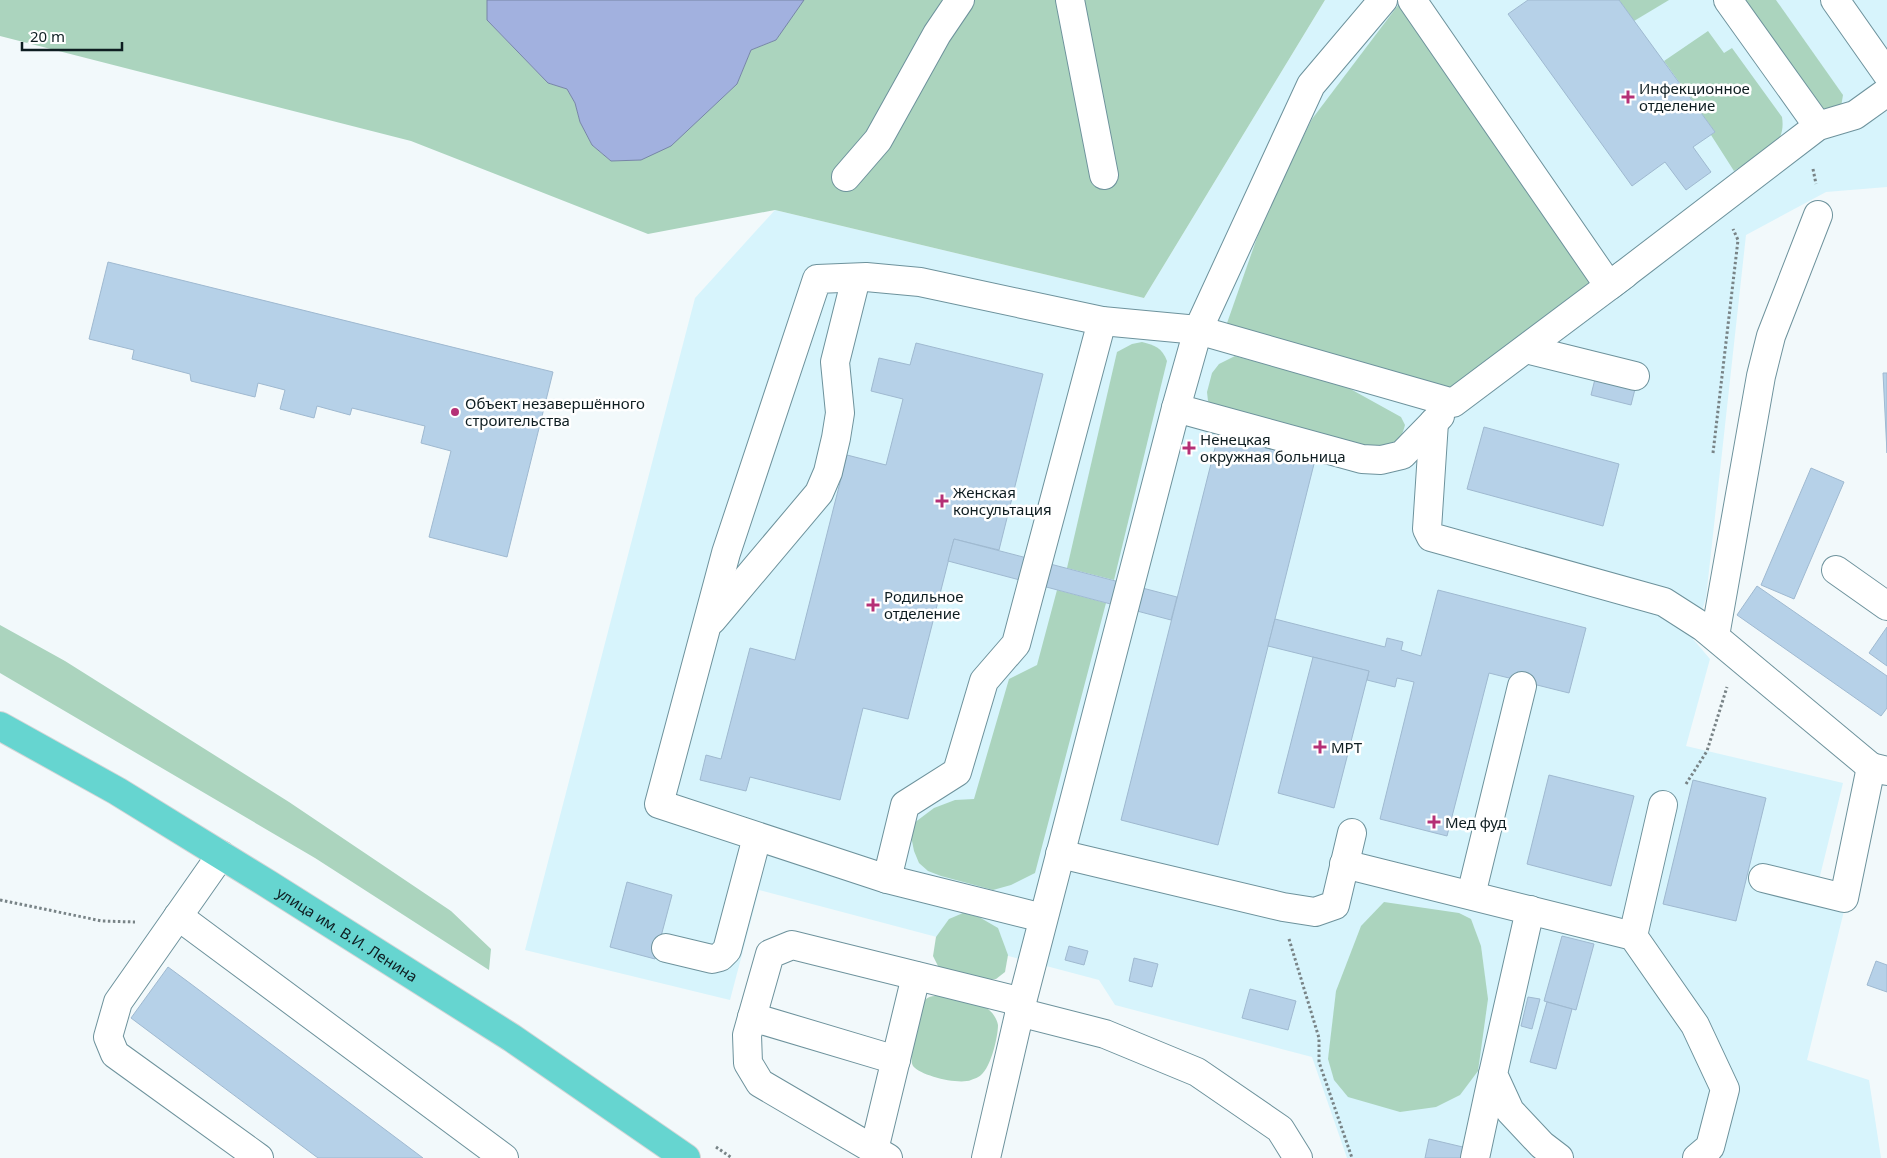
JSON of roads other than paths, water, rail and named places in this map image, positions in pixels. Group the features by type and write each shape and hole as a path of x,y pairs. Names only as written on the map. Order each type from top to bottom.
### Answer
{"main road":[{"name":"улица им. В.И. Ленина","path":"0,726 117,791 512,1038 678,1156"}],"lane":[{"path":"846,177 878,140 936,34 960,0"},
{"path":"1070,0 1104,175"},
{"path":"986,1158 1020,1007 1198,330 1311,86 1383,0"},
{"path":"1412,0 1609,286 1812,131 1855,115 1887,92"},
{"path":"1728,0 1812,131"},
{"path":"1835,0 1887,74"},
{"path":"1714,636 1761,376 1771,336 1818,215"},
{"path":"1176,408 1362,458 1382,460 1402,455 1453,403 1625,274"},
{"path":"1043,918 887,879 660,804 726,553 817,279 856,278 920,282 1102,321 1198,330 1453,403"},
{"path":"706,627 819,493 828,472 840,414 835,362 856,278"},
{"path":"887,879 905,805 957,772 984,681 1016,644 1102,321"},
{"path":"1526,348 1636,376"},
{"path":"1434,422 1427,529 1431,537 1664,602 1714,636 1879,769 1844,898 1763,878"},
{"path":"1836,570 1887,606"},
{"path":"1471,896 1522,686"},
{"path":"1633,936 1663,805"},
{"path":"1060,854 1278,906 1316,912 1335,905 1352,833"},
{"path":"666,948 712,960 720,957 727,950 757,836"},
{"path":"221,855 118,1002 108,1037 115,1054 228,1149 258,1158"},
{"path":"1344,864 1633,936 1695,1025 1725,1089 1710,1147 1697,1158"},
{"path":"1475,1158 1530,910"},
{"path":"178,916 504,1158"},
{"path":"916,976 896,1060 881,1154 760,1082 748,1063 747,1035 770,954 792,945 916,976 1020,1007 1105,1034 1197,1072 1280,1129 1298,1158"},
{"path":"752,1017 896,1060"},
{"path":"1493,1074 1510,1110 1542,1145 1559,1158"}],"water":[{"path":"487,0 804,0 776,40 751,50 737,84 671,146 641,160 611,161 592,145 580,122 575,103 567,89 548,83 487,20"}],"place":[{"name":"Инфекционное отделение","path":"1628,97"},
{"name":"Объект незавершённого строительства","path":"455,412"},
{"name":"Ненецкая окружная больница","path":"1189,448"},
{"name":"Женская консультация","path":"942,501"},
{"name":"Родильное отделение","path":"873,605"},
{"name":"МРТ","path":"1320,747"},
{"name":"Мед фуд","path":"1434,822"}]}
